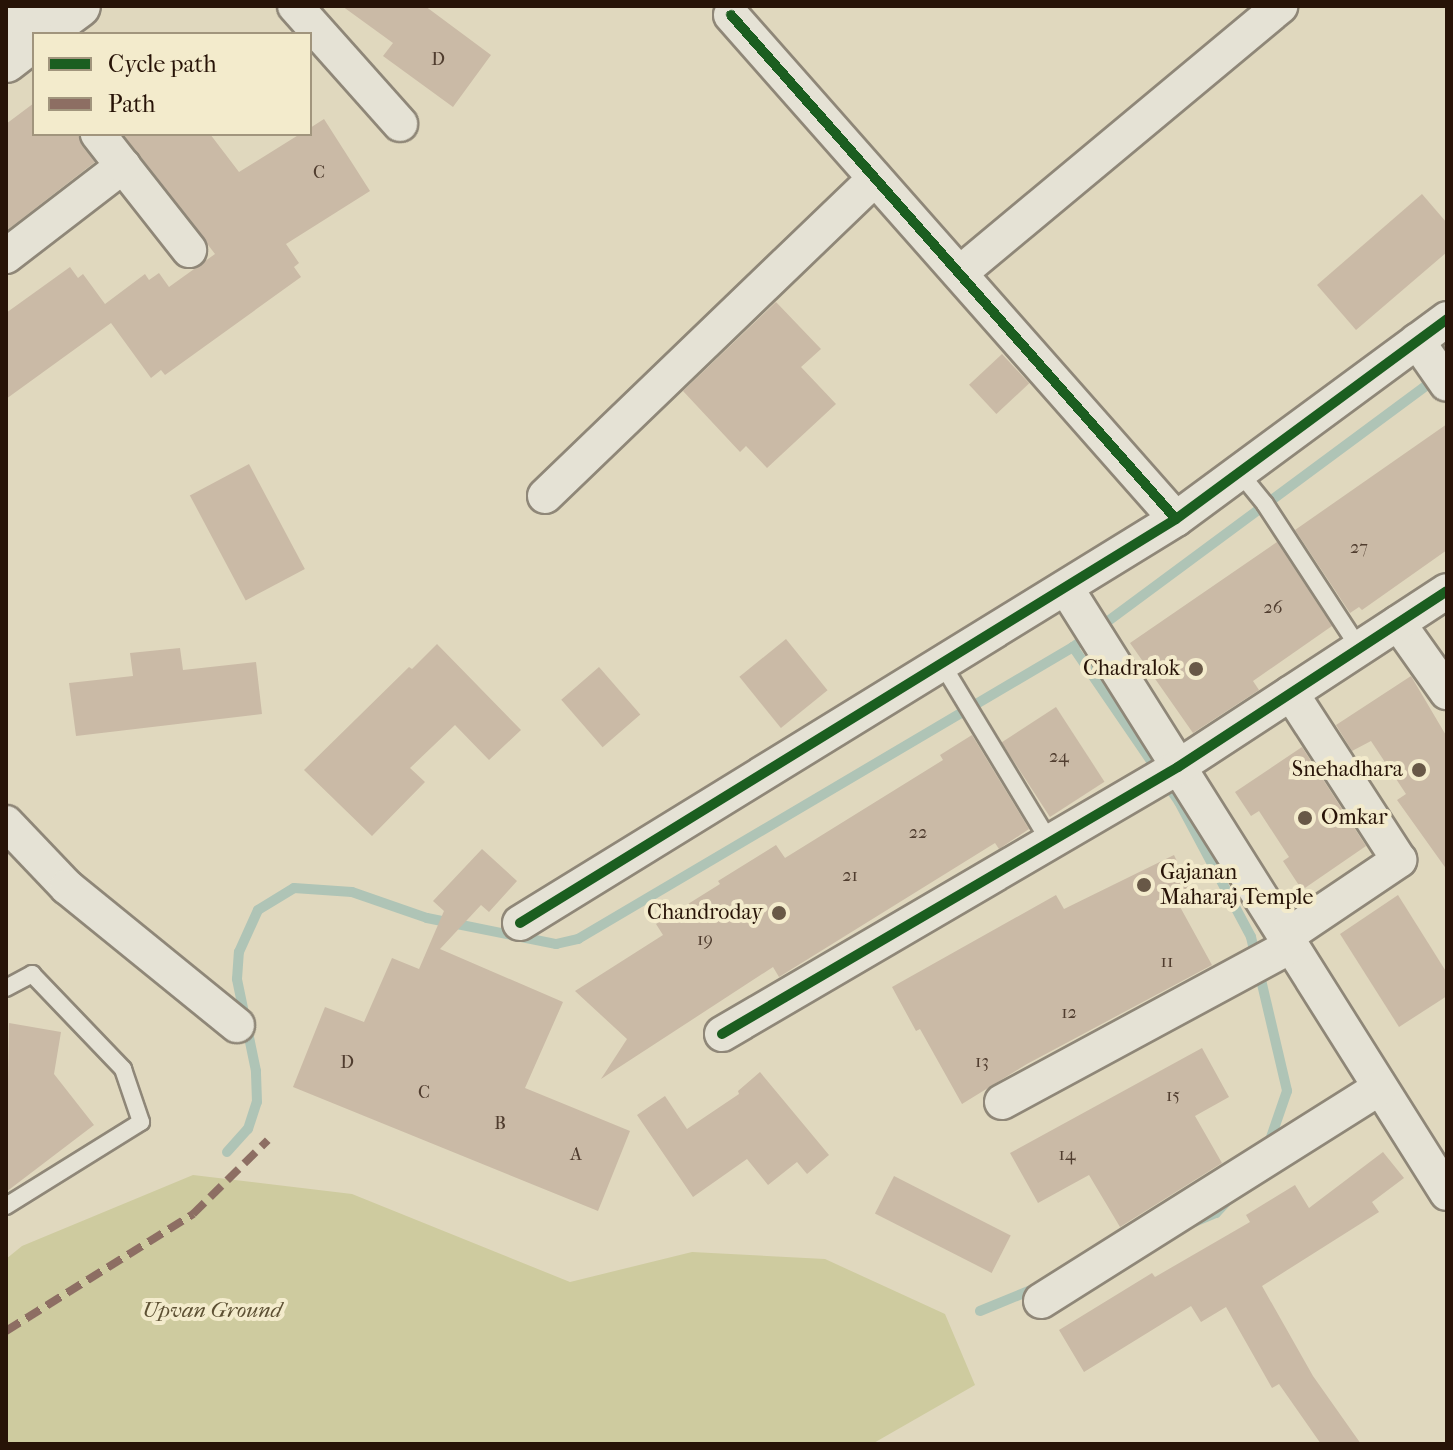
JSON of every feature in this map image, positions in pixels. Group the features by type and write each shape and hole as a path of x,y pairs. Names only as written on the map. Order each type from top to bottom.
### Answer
{"street":[{"path":"34,32 79,6"},
{"path":"295,6 400,124"},
{"path":"960,273 1280,6"},
{"path":"731,15 1176,519"},
{"path":"100,136 189,250"},
{"path":"6,256 123,166"},
{"path":"545,496 875,178"},
{"path":"520,923 1176,519 1447,319"},
{"path":"1417,341 1447,384"},
{"path":"1066,588 1447,1193"},
{"path":"722,1034 1178,767 1447,591"},
{"path":"1398,623 1447,692"},
{"path":"1002,1102 1287,942 1399,860 1291,693"},
{"path":"6,823 67,887 237,1025"},
{"path":"1041,1301 1379,1088"}],"lane":[{"path":"1239,472 1265,504 1360,649"},
{"path":"942,664 1050,842"},
{"path":"6,988 32,974 123,1069 141,1122 6,1206"}],"green space":[{"name":"Upvan Ground","path":"193,1175 352,1194 570,1282 692,1252 825,1259 945,1314 975,1385 872,1444 6,1444 6,1259 22,1246"}],"building":[{"path":"342,6 425,6 491,55 453,107 383,56 393,43"},
{"path":"32,104 32,136 79,136 82,146 95,162 6,231 6,124"},
{"path":"324,119 370,191 286,244 299,263 294,267 301,277 165,375 161,370 151,378 111,323 6,399 6,313 70,267 78,278 83,274 105,304 145,274 149,280 159,273 169,287 215,254 125,136 212,136 239,172 297,136 312,136 312,127"},
{"path":"1422,194 1447,223 1447,252 1356,330 1317,285"},
{"path":"776,302 821,349 801,367 836,404 767,468 746,446 740,452 683,391"},
{"path":"1002,354 1029,383 996,414 969,385"},
{"path":"1447,424 1447,550 1362,610 1359,607 1350,613 1295,530"},
{"path":"249,464 305,569 246,601 190,495"},
{"path":"1277,542 1332,626 1253,681 1259,690 1193,733 1130,643"},
{"path":"786,639 828,690 781,728 739,677"},
{"path":"437,644 521,730 489,760 455,725 410,768 425,782 372,836 304,770 409,667 412,669"},
{"path":"180,648 183,670 256,662 262,714 76,736 69,683 133,676 130,653"},
{"path":"599,667 640,715 603,747 561,700"},
{"name":"Snehadhara","path":"1411,676 1447,737 1447,870 1397,800 1406,794 1371,741 1352,751 1336,725"},
{"path":"1056,707 1104,782 1050,817 1001,742"},
{"path":"972,735 1029,829 999,849 995,843 779,977 773,967 601,1079 627,1039 575,991 663,935 656,924 720,884 718,881 776,845 785,858 943,760 940,755"},
{"name":"Omkar","path":"1302,747 1366,846 1302,890 1283,861 1289,857 1259,811 1251,816 1235,792"},
{"path":"482,849 517,881 489,912 481,905 440,949 563,1002 525,1088 630,1131 598,1211 293,1087 325,1007 364,1022 392,958 419,969 444,911 433,901"},
{"path":"1174,855 1194,897 1179,905 1212,965 1027,1064 962,1104 920,1029 916,1031 892,987 1056,895 1064,909"},
{"path":"1398,895 1447,973 1447,996 1399,1027 1340,934"},
{"path":"9,1023 61,1032 54,1074 94,1125 6,1192"},
{"path":"1202,1048 1229,1097 1195,1116 1222,1163 1120,1227 1089,1175 1038,1203 1010,1153"},
{"path":"760,1072 829,1155 807,1174 797,1162 768,1185 747,1159 693,1197 637,1115 665,1096 687,1129 739,1094 738,1091"},
{"path":"1383,1152 1404,1178 1372,1202 1379,1212 1262,1286 1313,1376 1361,1444 1321,1444 1279,1384 1272,1388 1226,1307 1201,1322 1191,1306 1084,1372 1059,1330 1152,1273 1155,1277 1250,1222 1246,1215 1295,1185 1309,1208"},
{"path":"894,1176 1011,1235 992,1273 875,1213"}],"waterway":[{"path":"227,1152 248,1129 257,1102 256,1071 237,979 239,952 258,910 294,888 352,892 427,918 556,944 578,939 1073,647 1436,378"},
{"path":"1073,647 1179,802 1251,937 1287,1091 1268,1146"},
{"path":"1192,1223 1216,1213 1228,1200"},
{"path":"980,1311 1041,1286"}],"marked path":[{"path":"6,1331 193,1214 268,1140"}],"cycle path":[{"path":"731,15 1176,519"},
{"path":"520,923 1176,519 1447,319"},
{"path":"722,1034 1178,767 1447,591"}],"place":[{"name":"Chadralok","path":"1196,669"},
{"name":"Snehadhara","path":"1419,770"},
{"name":"Omkar","path":"1305,818"},
{"name":"Gajanan Maharaj Temple","path":"1144,885"},
{"name":"Chandroday","path":"779,913"}]}
